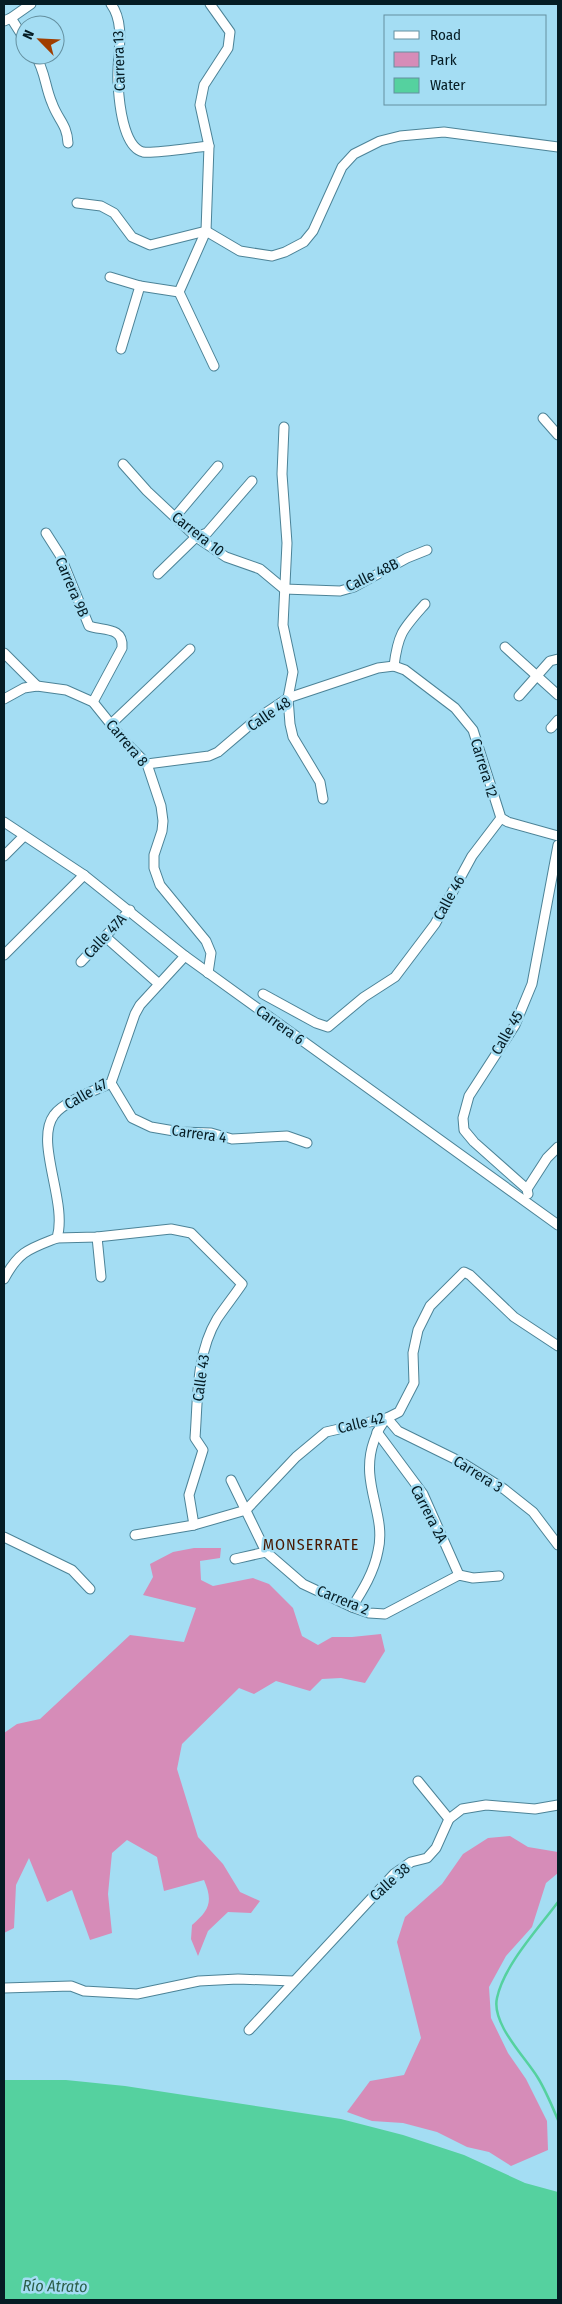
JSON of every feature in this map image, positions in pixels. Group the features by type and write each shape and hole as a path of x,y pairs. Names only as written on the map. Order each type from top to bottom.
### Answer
{"street":[{"path":"7,19 31,4"},
{"name":"Carrera 13","path":"111,4 116,10 120,42 119,92 126,136 133,147 144,152 209,146"},
{"path":"210,4 230,32 228,48 204,85 200,105 209,146 206,232 179,292 214,366"},
{"path":"41,65 51,103 68,131 68,143"},
{"path":"77,203 101,206 114,213 132,237 150,245 206,232 240,251 272,256 285,252 304,242 313,231 342,167 354,154 380,141 444,132 558,147"},
{"path":"110,277 140,286 179,292"},
{"path":"121,349 140,286"},
{"path":"543,418 558,435"},
{"path":"284,427 282,474 287,543 283,625 293,672 288,698 293,737 320,782 322,798"},
{"name":"Carrera 10","path":"123,464 147,491 196,537 226,557 260,569 284,589"},
{"path":"175,517 218,466"},
{"path":"158,574 196,537 207,533 252,481"},
{"name":"Carrera 9B","path":"46,533 60,555 89,626 108,628 121,636 123,640 122,648 93,702"},
{"name":"Calle 48B","path":"284,589 340,591 354,587 407,558 428,550"},
{"path":"394,666 397,642 405,627 425,604"},
{"path":"505,647 558,695"},
{"path":"111,724 190,649"},
{"path":"4,653 38,686"},
{"path":"519,696 550,660 558,659"},
{"name":"Calle 48","path":"147,764 209,756 218,752 258,718 288,698 378,668 394,666"},
{"name":"Carrera 12","path":"394,666 405,670 455,708 472,730 501,818"},
{"path":"4,699 24,688 38,686"},
{"name":"Carrera 8","path":"38,686 66,690 93,702 147,764 161,806 163,821 162,831 154,855 154,868 160,885 206,941 212,953 208,973"},
{"path":"551,728 558,720"},
{"path":"501,818 508,822 558,836"},
{"name":"Calle 46","path":"263,994 316,1023 328,1026 364,997 395,977 436,924 472,856 501,818"},
{"name":"Carrera 6","path":"4,822 84,875 208,973 558,1225"},
{"path":"4,856 24,836"},
{"name":"Calle 45","path":"527,1189 474,1142 464,1130 463,1118 469,1096 515,1024 532,984 558,846"},
{"path":"4,956 84,875"},
{"name":"Calle 47A","path":"81,962 130,910"},
{"path":"109,940 159,984"},
{"name":"Calle 47","path":"57,1238 61,1220 46,1134 54,1114 66,1105 111,1083 135,1014 140,1005 185,956"},
{"name":"Carrera 4","path":"111,1083 132,1118 151,1127 180,1132 210,1133 232,1139 287,1136 307,1143"},
{"path":"530,1205 527,1189 547,1158 558,1148"},
{"name":"Calle 43","path":"98,1237 171,1229 191,1233 242,1284 217,1320 206,1345 200,1366 195,1438 204,1450 189,1495 194,1525"},
{"path":"4,1279 25,1251 57,1238 98,1237 102,1277"},
{"name":"Calle 42","path":"246,1510 296,1457 326,1432 387,1418 399,1412 414,1383 412,1353 418,1330 430,1306 464,1272 470,1274 514,1317 558,1346"},
{"path":"352,1607 368,1581 379,1551 380,1532 368,1471 368,1456 377,1432 387,1418"},
{"name":"Carrera 3","path":"387,1418 398,1431 461,1462 504,1489 533,1512 558,1545"},
{"name":"Carrera 2A","path":"377,1432 423,1494 459,1575"},
{"name":"Carrera 2","path":"231,1480 266,1552 303,1584 352,1607 369,1613 385,1614 459,1575"},
{"path":"135,1535 194,1525 246,1510"},
{"path":"4,1537 72,1570 90,1589"},
{"path":"235,1559 266,1552"},
{"path":"459,1575 472,1578 499,1576"},
{"path":"418,1781 449,1819 462,1809 486,1805 535,1809 558,1804"},
{"name":"Calle 38","path":"248,2030 394,1874 411,1862 427,1858 436,1848 449,1819"},
{"path":"4,1988 71,1986 84,1991 137,1994 199,1981 238,1979 293,1981"}],"green space":[{"path":"194,1548 221,1548 220,1558 200,1561 201,1580 213,1586 253,1578 269,1584 293,1608 302,1636 318,1645 332,1637 381,1634 385,1651 365,1683 341,1678 322,1679 310,1691 276,1681 254,1694 239,1688 182,1744 177,1769 198,1837 223,1864 240,1892 260,1901 251,1913 228,1912 208,1931 198,1956 191,1939 192,1925 203,1915 208,1905 207,1887 204,1880 164,1891 157,1857 127,1840 112,1853 108,1894 112,1933 90,1940 72,1890 47,1902 29,1858 16,1885 14,1928 4,1933 4,1733 17,1724 40,1719 130,1635 184,1642 196,1608 143,1595 153,1577 150,1564 173,1552"},
{"path":"510,1836 528,1847 558,1852 558,1873 546,1883 532,1927 506,1956 489,1987 491,2018 508,2053 526,2079 547,2121 548,2150 511,2166 489,2152 467,2147 437,2132 403,2123 372,2121 347,2112 370,2081 404,2075 421,2038 397,1942 405,1917 442,1884 463,1854 488,1838"}],"water":[{"name":"Río Atrato","path":"4,2080 66,2080 125,2086 341,2119 403,2135 464,2155 525,2183 558,2192 558,2300 4,2300"}],"waterway":[{"path":"558,1902 514,1960 497,1998 499,2019 511,2040 538,2078 558,2120"}],"district":[{"name":"MONSERRATE","path":"311,1544"}]}
